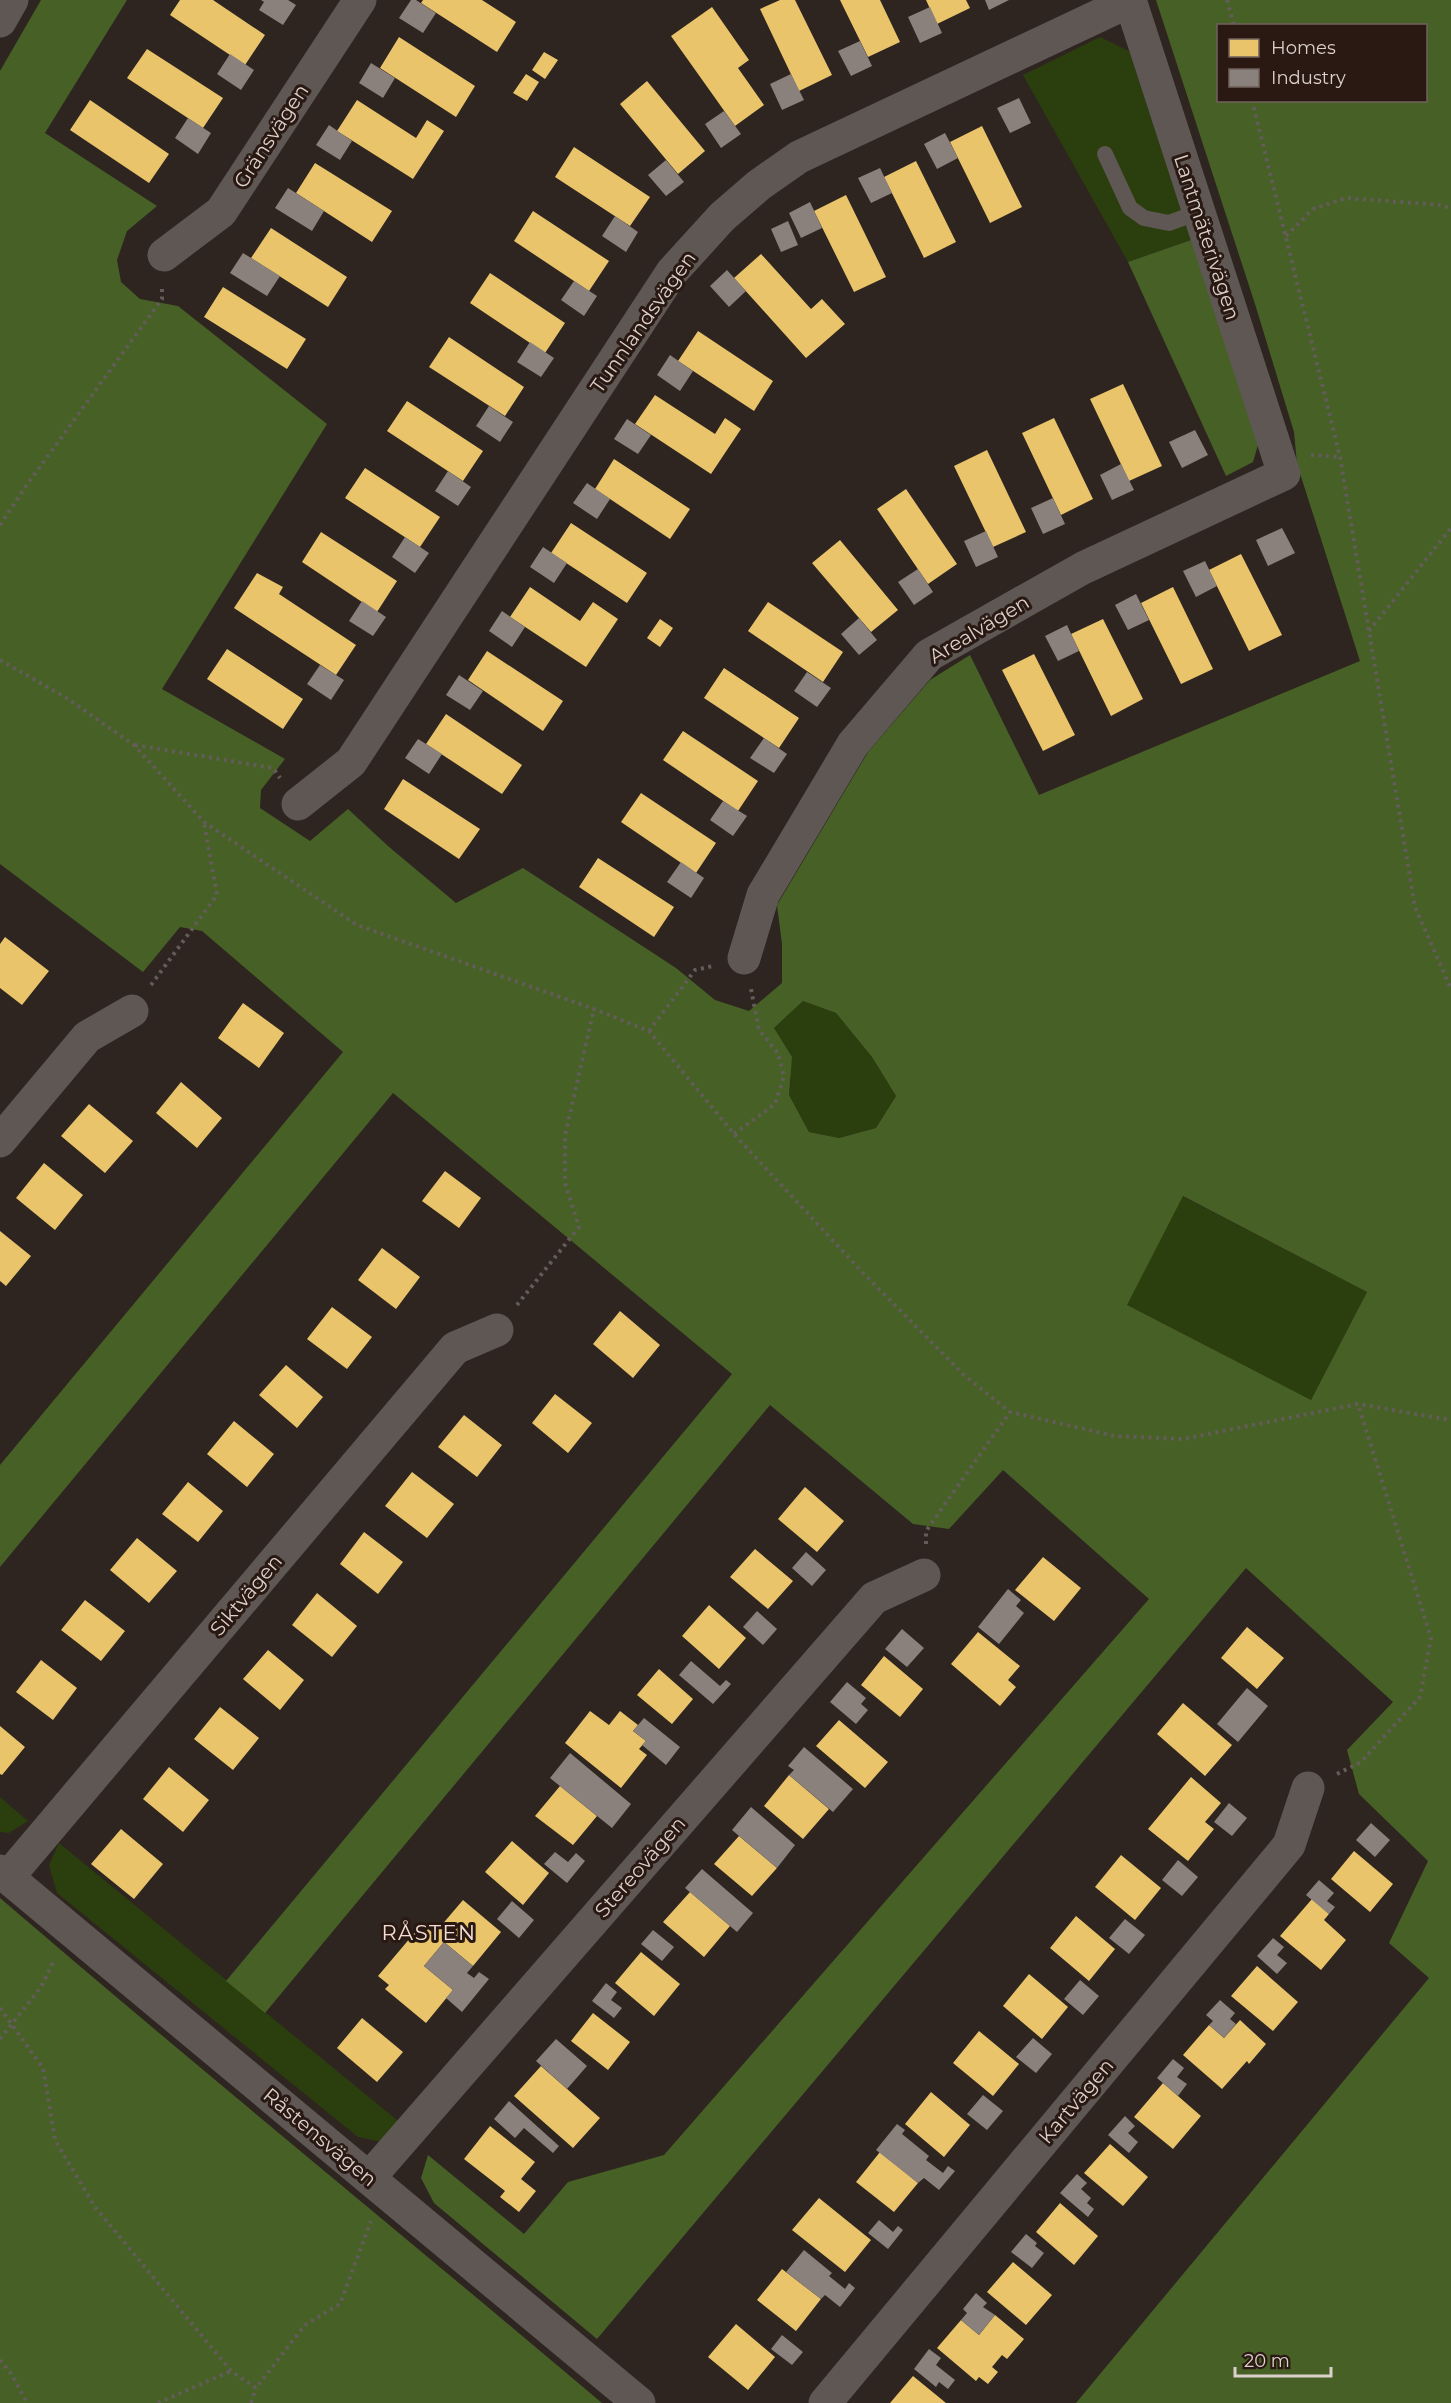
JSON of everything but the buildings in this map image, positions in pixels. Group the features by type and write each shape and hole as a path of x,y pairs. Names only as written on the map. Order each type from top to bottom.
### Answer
{"street":[{"path":"0,21 12,0"},
{"name":"Gränsvägen","path":"164,255 221,212 360,0"},
{"name":"Lantmäterivägen","path":"1130,1 1284,474"},
{"name":"Tunnlandsvägen","path":"298,804 351,762 672,272 722,218 759,185 800,157 1130,1"},
{"name":"Arealvägen","path":"744,958 763,895 853,744 929,655 1083,568 1284,474"},
{"path":"0,1141 87,1037 132,1011"},
{"name":"Siktvägen","path":"4,1874 455,1348 497,1330"},
{"name":"Stereovägen","path":"377,2184 874,1598 924,1575"},
{"name":"Kartvägen","path":"825,2403 1289,1845 1308,1788"},
{"name":"Råstensvägen","path":"4,1874 639,2403"}],"lane":[{"path":"1106,154 1130,208 1144,218 1169,224 1199,212"}],"path":[{"path":"1227,0 1233,24"},
{"path":"1252,102 1340,457 1415,908 1451,989"},
{"path":"1286,236 1313,209 1346,198 1442,205 1451,210"},
{"path":"0,525 162,299 164,255"},
{"path":"1369,632 1451,528"},
{"path":"0,660 65,697 135,745 204,822 357,925 594,1009 649,1031 734,1134 865,1275 956,1367 1010,1412 1115,1437 1183,1439 1358,1404 1451,1420"},
{"path":"135,745 273,768 298,804"},
{"path":"132,1011 216,895 204,822"},
{"path":"649,1031 695,970 744,958 759,1030 778,1053 784,1076 775,1104 734,1134"},
{"path":"497,1330 579,1227 565,1183 565,1135 594,1009"},
{"path":"1308,1788 1361,1762 1420,1697 1431,1638 1358,1404"},
{"path":"924,1575 926,1531 1010,1412"},
{"path":"0,2039 41,1987 70,1929"},
{"path":"0,2008 43,2068 55,2140 95,2207 231,2372 256,2388"},
{"path":"251,2403 256,2388 305,2325 340,2304 362,2241 377,2184"},
{"path":"0,2360 12,2375 27,2403"},
{"path":"158,2403 231,2372"}],"green space":[{"path":"41,0 127,0 45,133 157,206 127,231 117,260 121,282 140,299 178,306 327,424 162,689 285,759 261,790 260,808 310,841 348,809 456,903 523,868 676,968 715,1000 749,1011 782,983 782,944 777,905 868,752 930,680 970,655 1039,795 1360,661 1297,464 1294,432 1255,304 1156,0 1451,0 1451,2403 1076,2403 1429,1978 1389,1943 1428,1861 1359,1794 1347,1750 1393,1702 1246,1568 597,2339 434,2203 421,2178 428,2155 524,2234 568,2182 664,2155 1149,1599 1003,1470 949,1529 913,1524 770,1405 265,2013 226,1981 732,1374 393,1093 0,1567 0,1465 343,1052 202,931 180,927 143,972 0,864 0,71","holes":["803,1001 836,1013 872,1057 896,1096 876,1128 839,1138 809,1132 789,1095 792,1057 774,1028","1183,1196 1367,1292 1311,1400 1127,1305"]},
{"path":"1100,37 1129,51 1191,240 1128,262 1023,75"},
{"path":"1191,240 1260,438 1253,462 1226,476 1128,262"},
{"path":"803,1001 836,1013 872,1057 896,1096 876,1128 839,1138 809,1132 789,1095 791,1079 774,1028"},
{"path":"1182,1196 1367,1292 1311,1400 1126,1305"},
{"path":"0,1797 28,1821 9,1833 0,1832"},
{"path":"59,1843 403,2125 382,2142 358,2137 57,1893 49,1865"},
{"path":"0,1898 150,2025 602,2403 0,2403"}],"district":[{"name":"RÅSTEN","path":"429,1933"}]}
